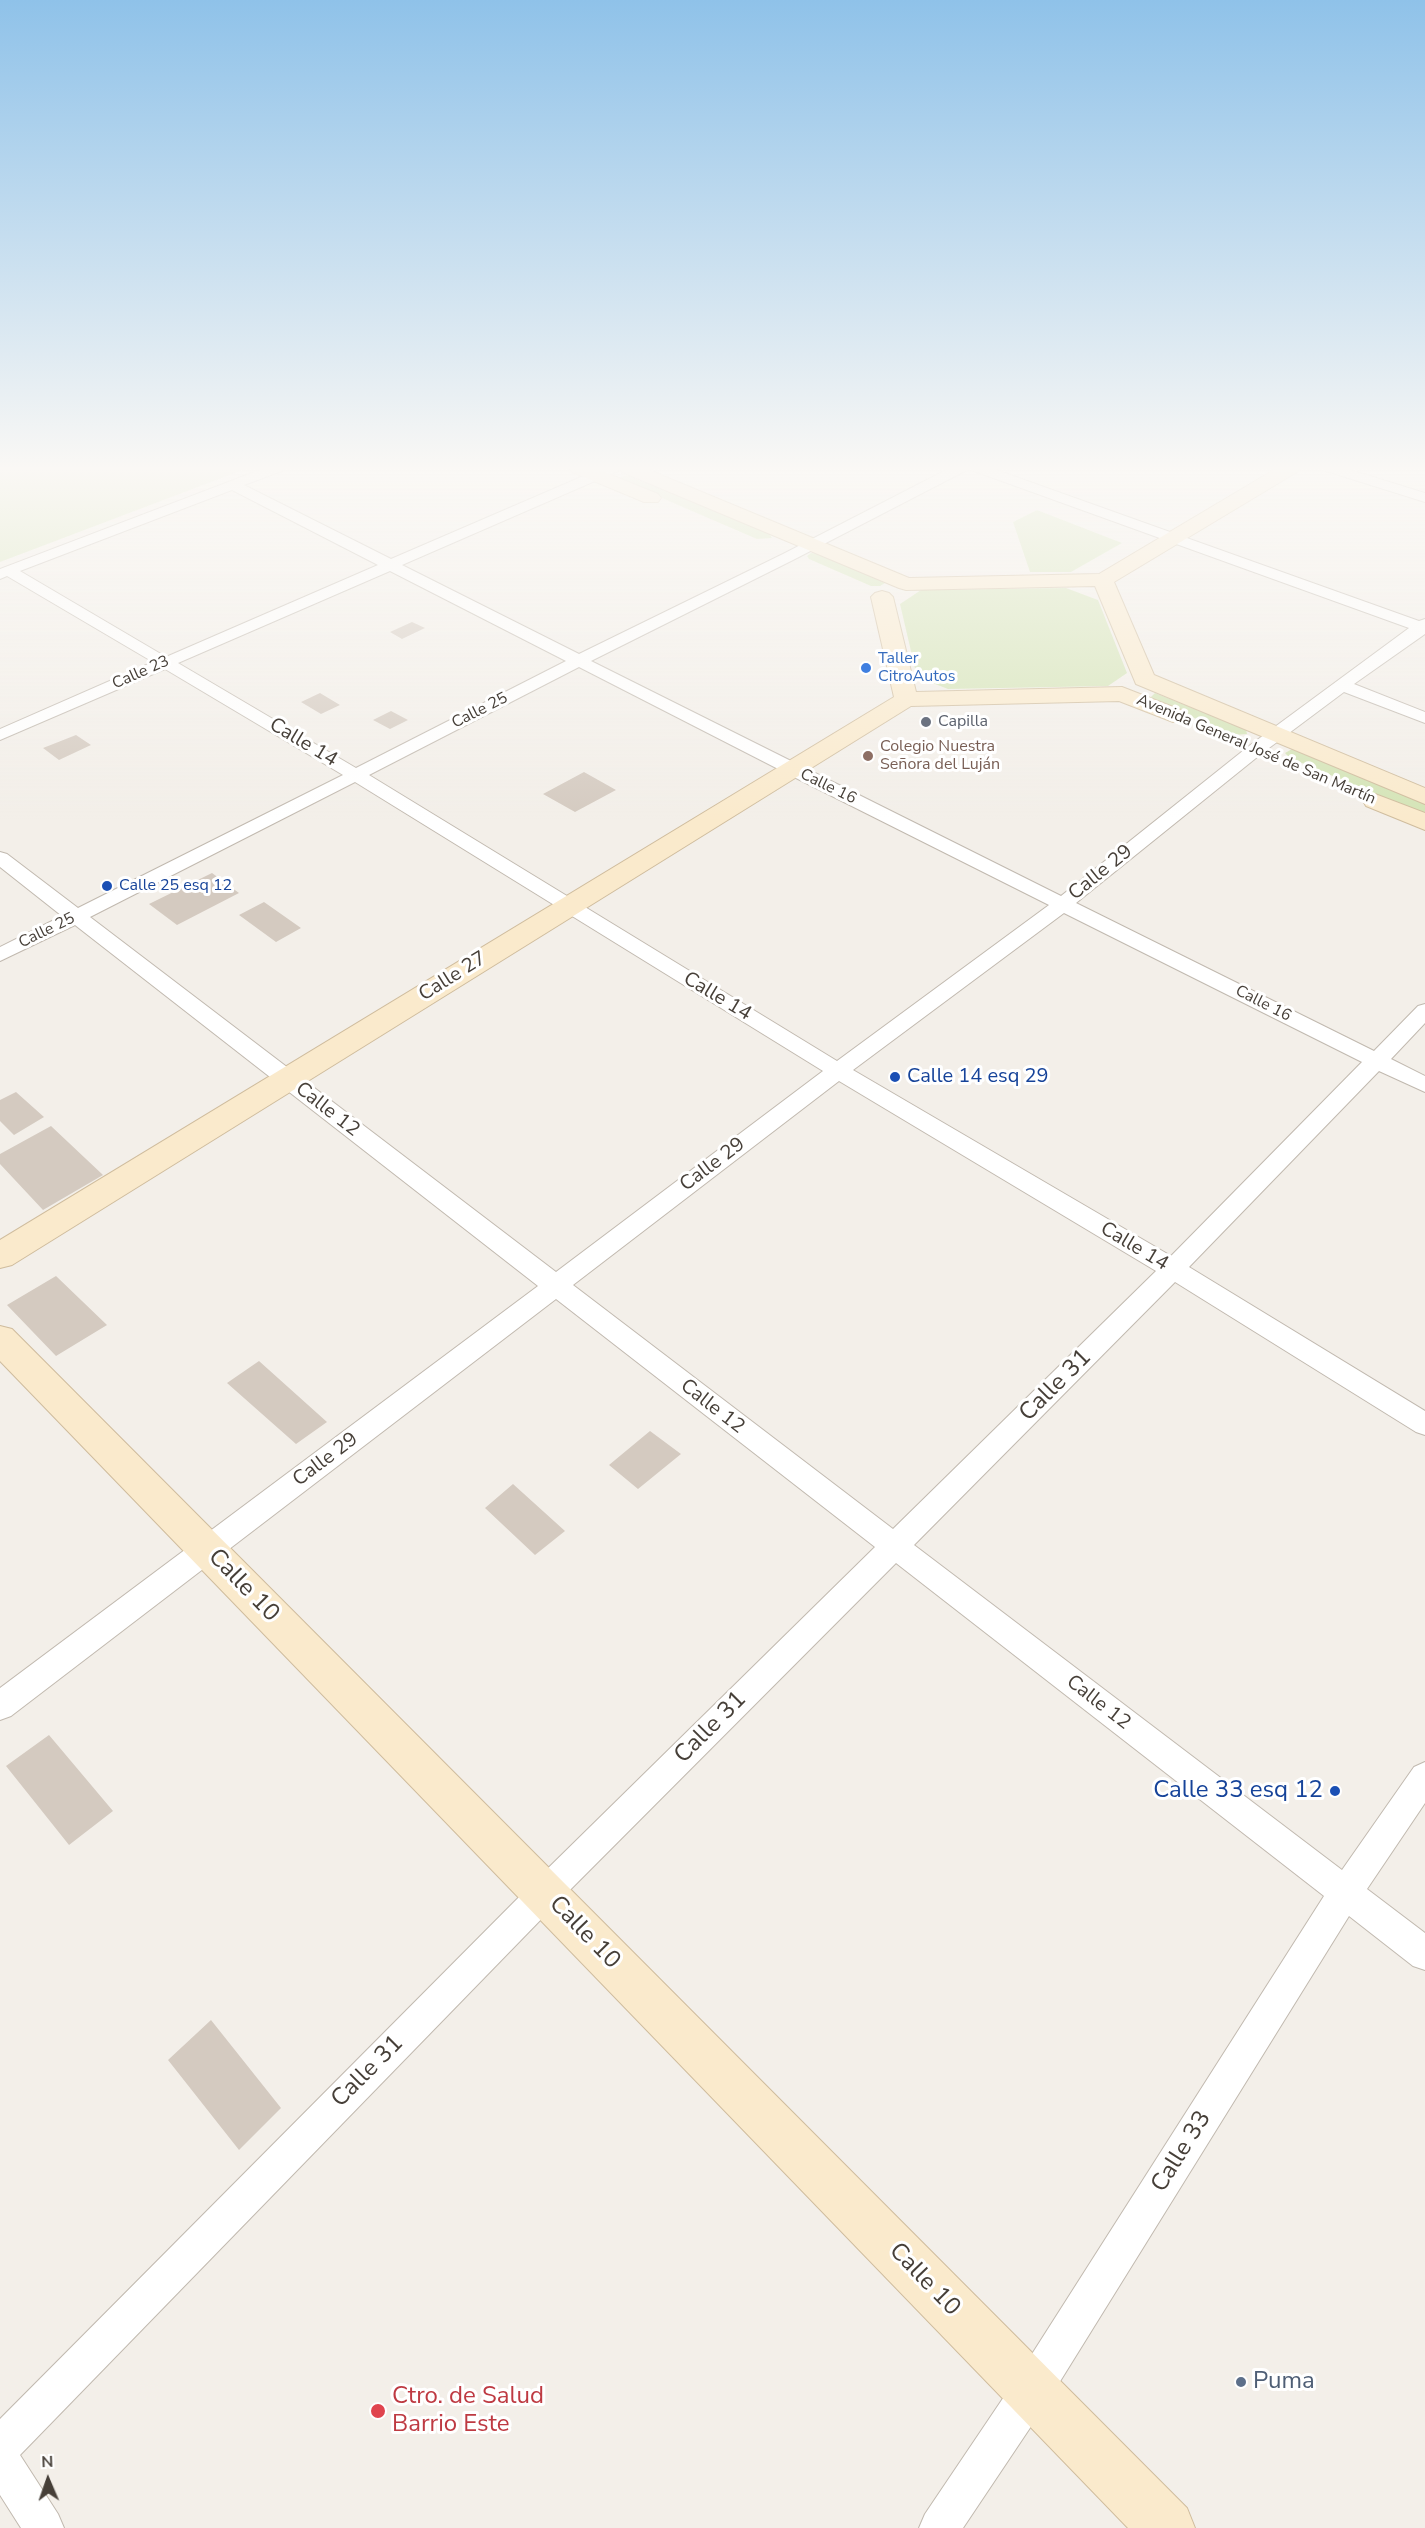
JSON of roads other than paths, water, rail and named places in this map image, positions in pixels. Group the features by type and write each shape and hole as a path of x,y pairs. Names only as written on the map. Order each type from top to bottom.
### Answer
{"street":[{"name":"Calle 14","path":"30,586 168,662 838,1071 1173,1269 1425,1424"},
{"name":"Calle 23","path":"0,735 342,586"},
{"name":"Calle 16","path":"432,586 792,769 1425,1085"},
{"name":"Calle 25","path":"0,954 729,586"},
{"path":"882,597 902,586"},
{"name":"Avenida General José de San Martín","path":"1105,586 1144,679 1425,797"},
{"path":"1308,586 1424,626"},
{"path":"861,588 882,597"},
{"path":"882,597 906,699"},
{"name":"Calle 29","path":"0,1706 208,1551 554,1285 1063,904 1275,734 1424,626"},
{"path":"1122,694 1144,679"},
{"path":"1342,685 1425,718"},
{"name":"Avenida General José de San Martín","path":"906,699 1122,694 1319,777"},
{"name":"Calle 27","path":"0,1256 906,699"},
{"name":"Avenida General José de San Martín","path":"1351,790 1425,822"},
{"name":"Calle 12","path":"0,858 1425,1954"},
{"name":"Calle 31","path":"0,2447 544,1893 1173,1269 1425,1011"},
{"name":"Calle 10","path":"0,1339 1167,2528"},
{"name":"Calle 33","path":"939,2528 1032,2391 1345,1893 1425,1777"},
{"path":"0,2459 44,2528"}],"place":[{"name":"Taller CitroAutos","path":"866,668"},
{"name":"Capilla","path":"926,722"},
{"name":"Colegio Nuestra Señora del Luján","path":"868,756"},
{"name":"Calle 25 esq 12","path":"107,886"},
{"name":"Calle 14 esq 29","path":"895,1077"},
{"name":"Calle 33 esq 12","path":"1335,1791"},
{"name":"Puma","path":"1241,2382"},
{"name":"Ctro. de Salud Barrio Este","path":"378,2411"}]}
